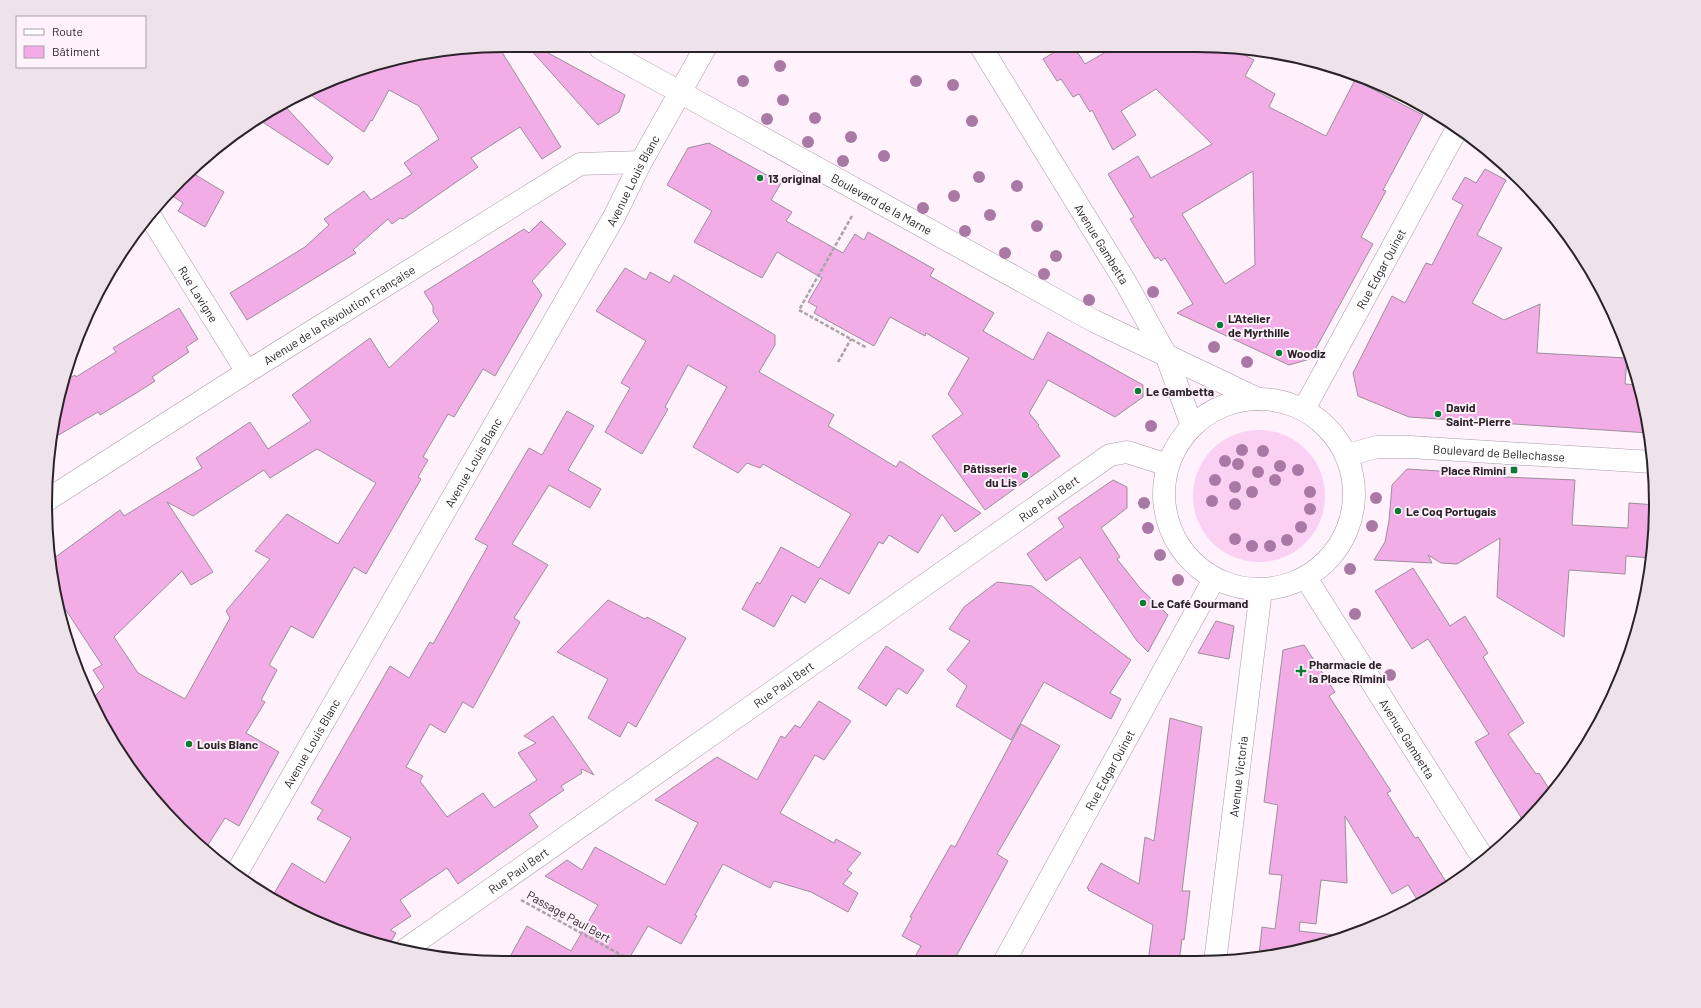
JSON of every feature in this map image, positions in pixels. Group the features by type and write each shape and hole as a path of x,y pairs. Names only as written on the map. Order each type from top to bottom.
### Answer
{"street":[{"name":"Boulevard de la Marne","path":"607,52 1094,322 1166,355"},
{"name":"Avenue Louis Blanc","path":"238,870 614,217 641,162 703,52"},
{"name":"Avenue Gambetta","path":"984,52 1126,283 1166,355 1192,426"},
{"name":"Rue Edgar Quinet","path":"1304,409 1455,133"},
{"name":"Avenue de la Révolution Française","path":"52,497 247,372 580,164 641,162"},
{"name":"Rue Lavigne","path":"152,220 247,372"},
{"path":"1166,355 1258,399 1304,409 1329,429 1347,455 1354,478 1355,501 1351,524 1340,546 1326,564 1306,578 1261,590 1214,579 1193,563 1177,542 1167,518 1164,492 1168,465 1182,438 1192,426 1210,412 1229,403 1258,399"},
{"name":"Boulevard de Bellechasse","path":"1347,455 1377,447 1410,447 1647,462"},
{"name":"Rue Paul Bert","path":"410,946 1110,455 1127,452 1168,465"},
{"name":"Avenue Gambetta","path":"1306,578 1481,855"},
{"name":"Rue Edgar Quinet","path":"1007,956 1214,579"},
{"name":"Avenue Victoria","path":"1216,955 1261,590"}],"path":[{"path":"865,194 799,310 867,348"},
{"path":"838,362 851,340"},
{"name":"Passage Paul Bert","path":"496,886 623,956"}],"shaded area":[{"path":"1265,430 1284,435 1296,441 1306,449 1314,459 1320,471 1324,483 1324,509 1320,521 1314,533 1306,543 1296,551 1284,557 1272,561 1253,562 1234,557 1222,551 1212,543 1204,533 1198,521 1194,509 1193,490 1198,471 1204,459 1212,449 1222,441 1234,435 1246,431"}],"building":[{"path":"502,52 561,147 542,159 520,127 471,158 478,167 403,219 400,218 392,224 388,219 353,250 356,253 247,320 230,293 305,247 329,225 324,219 364,191 371,200 412,174 404,163 439,139 419,106 389,90 372,121 371,120 364,132 311,95 331,86 387,67 445,56"},
{"path":"533,52 546,52 625,95 619,112 598,125"},
{"path":"1055,52 1077,52 1085,64 1106,52 1197,52 1244,55 1254,60 1245,76 1275,94 1269,107 1326,136 1355,81 1423,115 1383,190 1386,191 1361,237 1373,244 1310,359 1289,365 1177,313 1193,304 1165,258 1161,261 1158,257 1155,259 1130,219 1134,217 1108,174 1138,156 1151,178 1212,144 1156,89 1121,111 1136,135 1113,150 1092,110 1090,112 1079,94 1073,97 1061,79 1057,81 1043,59","holes":["1253,171 1255,265 1225,284 1182,214"]},
{"path":"287,108 333,158 328,165 263,122"},
{"path":"709,143 781,183 771,200 792,212 786,221 843,253 855,234 864,240 868,232 934,269 930,276 994,313 983,331 1033,360 1048,332 1143,385 1143,397 1115,417 1048,380 1029,413 1060,456 985,510 932,436 963,414 948,394 969,358 926,333 925,336 890,317 874,346 814,313 817,307 808,302 822,278 777,252 762,278 694,242 712,211 667,185 688,148"},
{"path":"1485,169 1506,180 1477,235 1502,248 1472,303 1504,320 1540,304 1537,353 1625,358 1627,364 1625,384 1633,385 1643,433 1409,417 1358,396 1353,373 1392,296 1405,303 1426,263 1432,265 1463,205 1452,199 1465,177 1476,183"},
{"path":"195,174 224,192 205,227 178,211 183,203 173,196"},
{"path":"541,221 566,244 532,281 542,295 495,376 483,369 454,417 448,414 423,457 428,460 418,477 421,479 366,574 354,567 313,638 291,626 269,665 277,670 261,700 265,702 246,733 279,752 239,826 225,818 208,845 184,824 145,779 128,755 99,704 95,696 104,687 93,670 102,665 64,608 55,557 120,510 124,516 202,468 196,458 250,422 268,449 311,421 292,395 370,338 389,368 439,321 433,312 433,306 424,292 524,229 529,233","holes":["317,449 376,483 338,544 287,514 255,551 270,559 226,611 230,618 185,699 138,673 114,637 182,571 191,585 213,572 167,502 193,516 264,470 270,478"]},
{"path":"625,268 646,280 650,272 670,283 674,275 775,335 775,345 759,372 834,415 828,426 896,467 900,461 981,513 955,532 942,514 918,553 889,535 883,544 879,542 849,594 820,578 805,603 792,595 774,627 742,609 757,582 760,584 781,547 819,568 851,514 763,464 760,468 747,463 738,473 693,447 727,387 688,365 665,407 668,409 642,454 605,432 630,388 621,383 646,341 596,311"},
{"path":"179,308 198,339 186,347 189,352 152,377 155,381 100,415 98,412 58,436 70,378 75,375 76,377 116,352 113,348"},
{"path":"567,411 594,426 568,470 601,489 590,508 549,485 512,544 548,565 514,618 520,622 473,708 463,702 445,733 430,724 406,767 423,776 420,781 447,817 483,793 494,808 537,780 518,753 536,743 524,736 553,716 594,775 582,769 582,773 561,786 564,790 529,814 538,827 458,884 447,868 400,900 411,916 390,930 396,933 391,942 331,922 274,893 292,863 325,883 351,838 317,819 323,810 311,803 390,666 409,678 430,642 433,644 488,546 475,539 529,448 542,455"},
{"path":"1407,469 1504,475 1504,477 1575,480 1572,525 1628,528 1629,503 1649,504 1646,558 1626,556 1625,574 1569,570 1564,637 1497,597 1500,538 1457,564 1441,563 1428,555 1432,563 1374,560 1385,542 1389,521 1392,485"},
{"path":"1113,480 1127,487 1127,508 1101,528 1120,557 1117,559 1140,588 1168,615 1148,652 1137,641 1080,557 1046,581 1027,554 1064,527 1058,518"},
{"path":"1413,568 1450,626 1465,616 1488,653 1483,657 1524,723 1508,734 1536,774 1539,773 1549,788 1522,819 1475,742 1489,734 1428,639 1412,649 1375,591"},
{"path":"997,582 1032,586 1131,660 1110,693 1121,699 1111,719 1044,682 1011,740 956,706 967,686 947,670 970,641 949,629 964,607"},
{"path":"608,600 645,619 647,617 686,638 636,727 628,722 620,737 588,718 608,679 557,652"},
{"path":"1216,621 1234,626 1229,659 1198,653"},
{"path":"1304,645 1335,692 1329,696 1391,791 1387,793 1415,838 1418,837 1446,881 1417,898 1408,885 1392,894 1345,816 1347,883 1321,880 1316,924 1300,922 1299,931 1333,935 1314,941 1259,951 1262,927 1275,929 1282,875 1269,874 1278,805 1264,802 1283,650"},
{"path":"886,646 924,670 907,694 898,688 886,706 858,688"},
{"path":"819,701 851,721 824,760 815,755 780,813 834,843 836,839 861,853 847,870 852,873 843,884 858,893 848,912 811,892 774,881 770,888 723,864 681,944 648,926 630,956 510,956 527,926 571,951 598,905 545,876 567,860 582,870 595,847 665,885 698,823 655,800 717,757 757,780 781,736 785,738 795,725 800,728"},
{"path":"1170,718 1202,727 1182,891 1190,891 1184,940 1182,939 1180,956 1149,956 1153,925 1088,890 1089,889 1087,888 1101,863 1139,884 1145,837 1154,841"},
{"path":"1021,724 1060,746 997,854 1008,861 956,956 915,956 921,946 902,936 912,918 910,917 951,845 955,847"}],"place":[{"name":"13 original","path":"760,178"},
{"name":"L'Atelier de Myrthille","path":"1220,325"},
{"name":"Woodiz","path":"1279,353"},
{"name":"Le Gambetta","path":"1138,391"},
{"name":"David Saint-Pierre","path":"1438,414"},
{"name":"Place Rimini","path":"1514,470"},
{"name":"Pâtisserie du Lis","path":"1025,475"},
{"name":"Le Coq Portugais","path":"1398,511"},
{"name":"Le Café Gourmand","path":"1143,603"},
{"name":"Pharmacie de la Place Rimini","path":"1301,671"},
{"name":"Louis Blanc","path":"189,744"}]}
